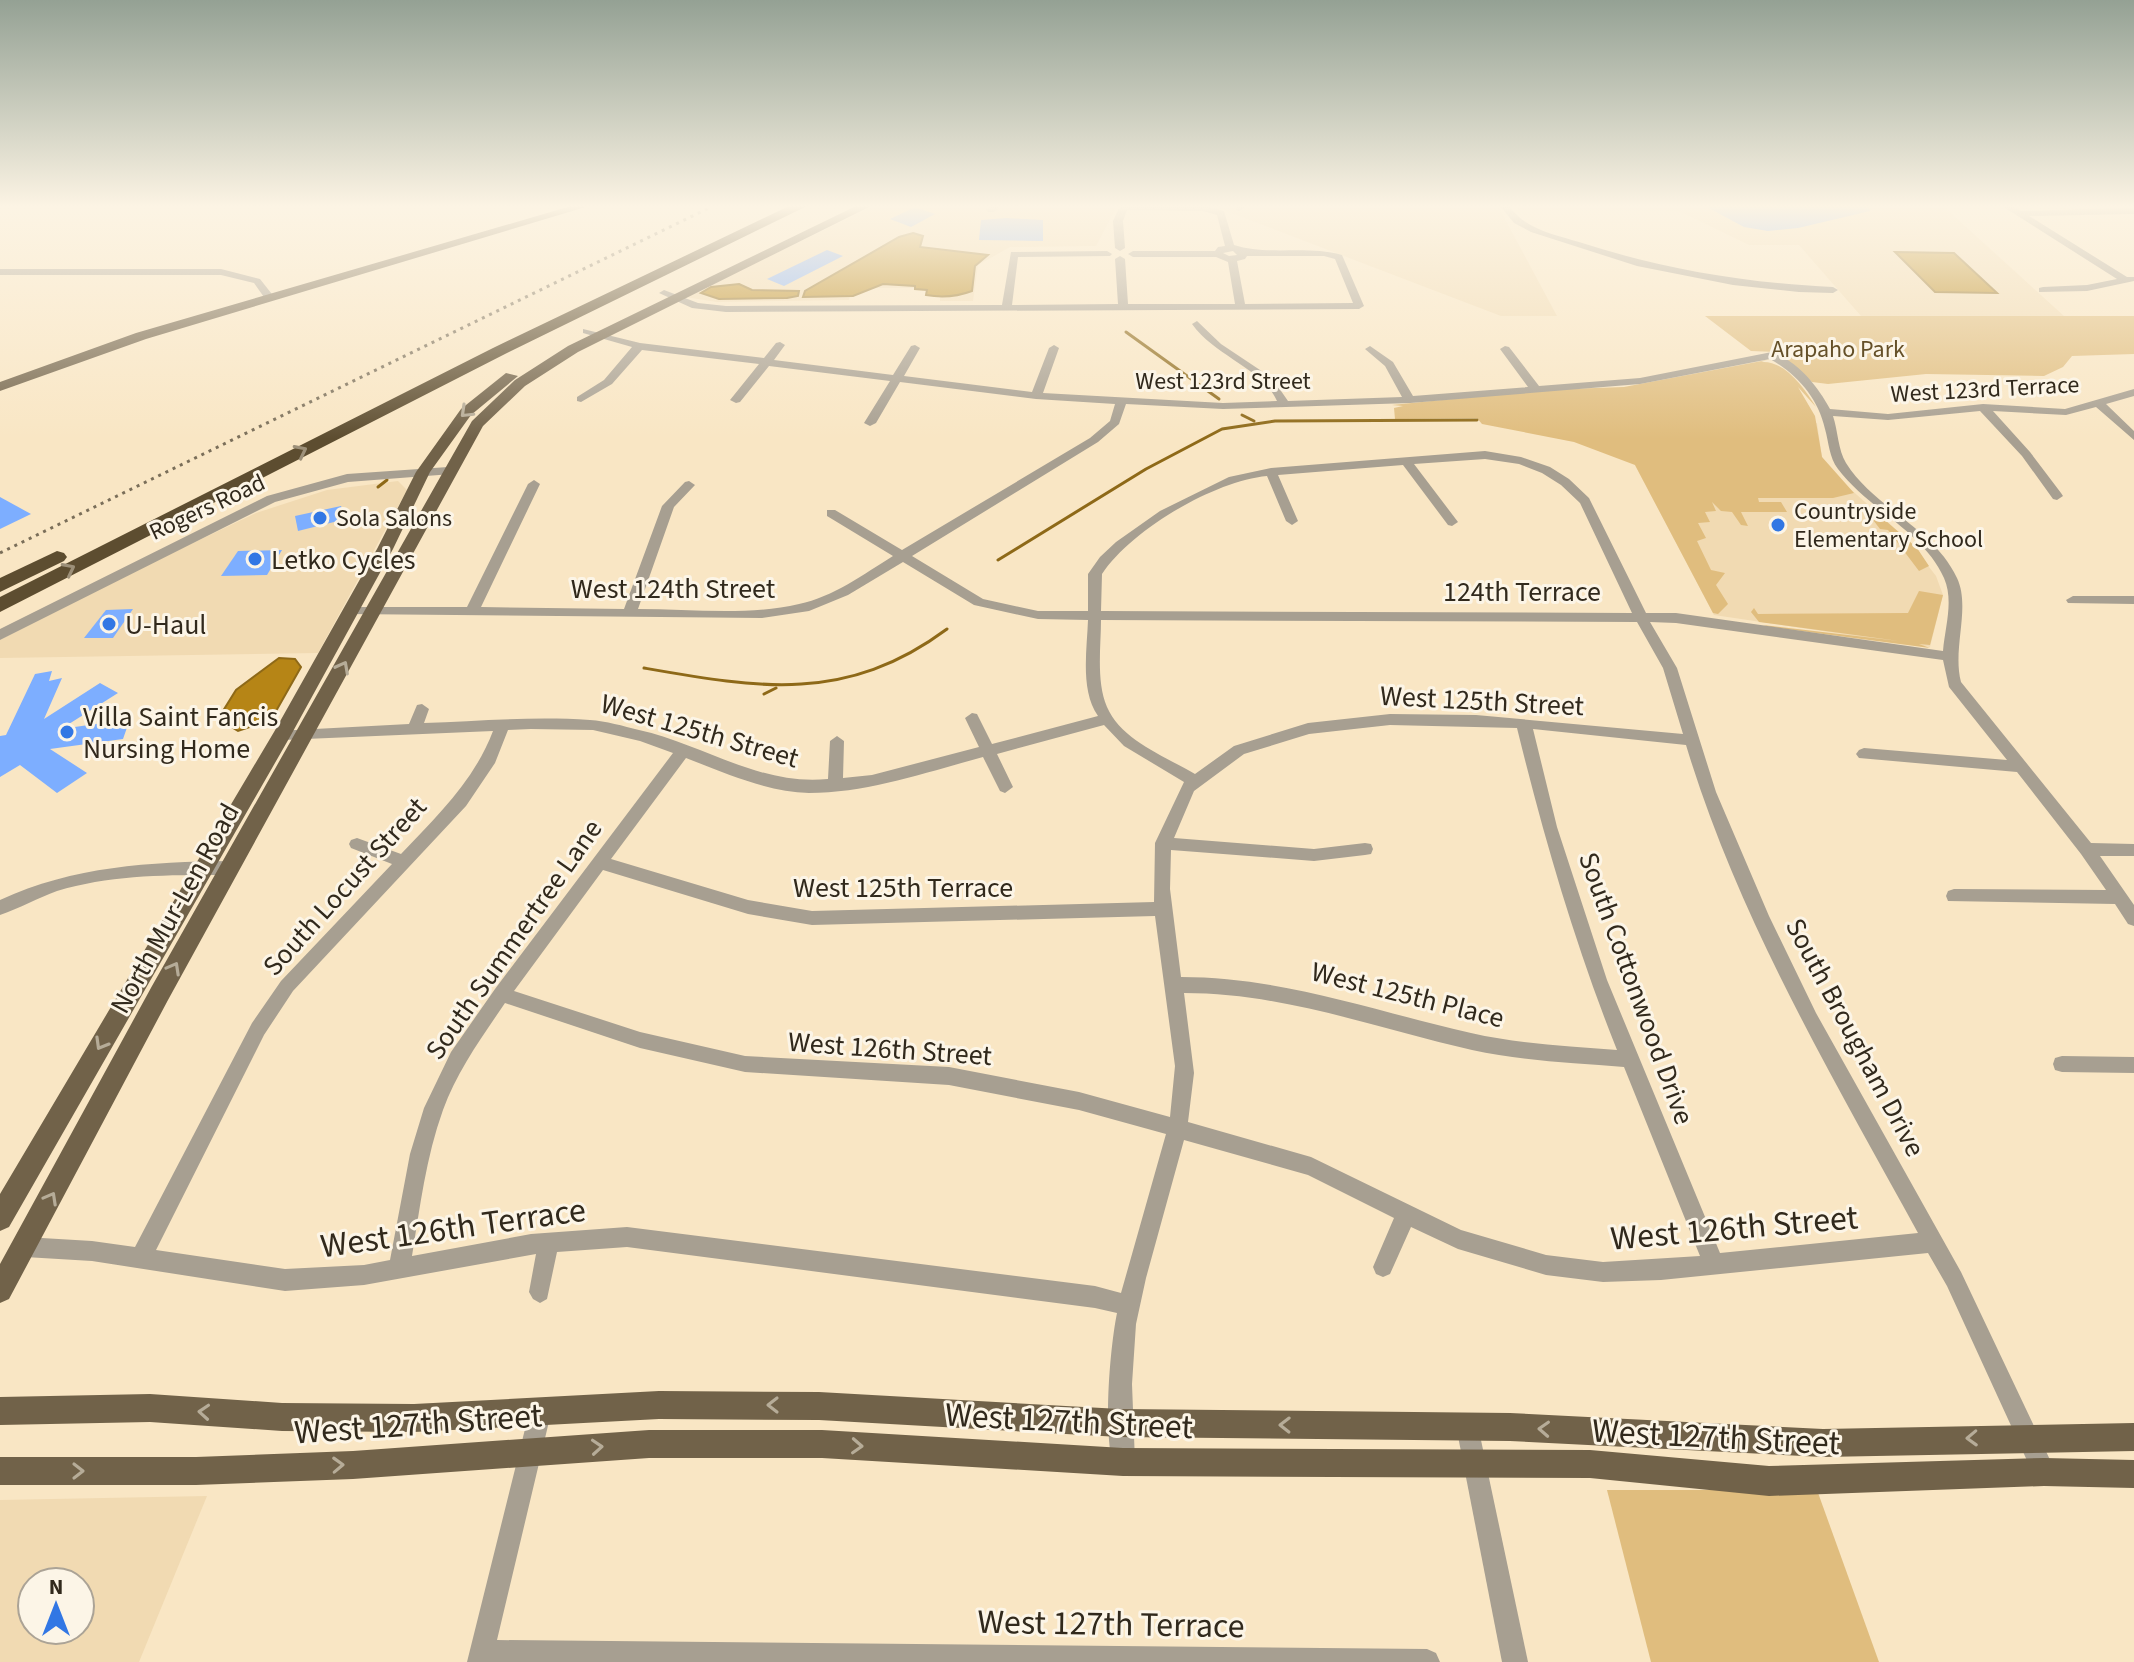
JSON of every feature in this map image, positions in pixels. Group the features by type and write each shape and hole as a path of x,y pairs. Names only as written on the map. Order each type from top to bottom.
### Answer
{"highway":[{"path":"0,586 606,284"},
{"path":"0,605 499,351 639,284"}],"main road":[{"path":"0,384 310,284"},
{"path":"269,296 312,284"},
{"path":"592,334 694,284"},
{"path":"673,294 696,284"},
{"name":"North Mur-Len Road","path":"0,1290 448,471 477,424 504,397 592,334"},
{"name":"North Mur-Len Road","path":"0,1218 282,735 423,472 466,412 524,366 592,334"},
{"name":"West 127th Street","path":"0,1411 150,1408 282,1417 399,1418 659,1405 819,1406 1120,1423 1467,1426 1823,1443 2134,1437"},
{"name":"West 127th Street","path":"0,1471 196,1471 353,1465 649,1444 822,1444 1123,1462 1602,1465 1769,1481 2044,1472 2134,1474"}],"street":[{"path":"259,284 269,296"},
{"path":"1007,305 1010,284"},
{"path":"1122,284 1123,306"},
{"path":"1236,284 1240,306"},
{"path":"673,294 703,306 1359,306 1350,284"},
{"path":"1735,284 1833,290"},
{"path":"2043,290 2108,284"},
{"path":"1197,324 1212,342 1271,384 1284,405"},
{"name":"West 123rd Street","path":"592,334 639,346 1036,396 1121,403 1284,405 1410,400 1534,387 1640,381 1772,355 1804,380 1827,412"},
{"path":"736,400 780,345"},
{"path":"581,399 608,382 639,346"},
{"path":"870,423 915,348"},
{"path":"1036,396 1054,348"},
{"path":"1370,349 1389,364 1410,400"},
{"path":"1505,349 1534,387"},
{"name":"West 123rd Terrace","path":"1827,412 1888,417 1983,407 2066,412 2134,392"},
{"path":"2098,402 2134,437"},
{"name":"West 124th Street","path":"351,611 629,614 790,611 830,599 1094,440 1115,422 1121,403"},
{"path":"1983,407 2026,454 2057,496"},
{"path":"1827,412 1835,453 1842,466 1920,536 1950,577 1956,600 1947,656 1954,683 2087,849 2134,919"},
{"name":"South Brougham Drive","path":"1107,719 1096,698 1095,574 1118,545 1215,485 1271,472 1405,460 1497,456 1531,464 1565,482 1585,501 1641,618 1675,680 1690,740 1735,858 1810,1019 1933,1242 2044,1472"},
{"path":"1405,460 1452,522"},
{"name":"Rogers Road","path":"0,635 254,506 347,478 448,471"},
{"path":"1271,472 1292,521"},
{"path":"472,612 534,484"},
{"path":"629,614 668,506 689,485"},
{"name":"124th Terrace","path":"831,513 961,593 994,607 1038,615 1696,619 1947,656"},
{"path":"2073,600 2134,600"},
{"path":"414,730 422,709"},
{"path":"972,718 1005,787"},
{"path":"1107,719 1129,742 1194,781 1174,811 1163,843 1165,909 1185,1076 1175,1127 1129,1305 1120,1423 1123,1462"},
{"name":"West 125th Street","path":"282,735 503,725 593,725 643,736 770,783 835,785 872,781 1107,719"},
{"name":"West 125th Street","path":"1194,781 1236,751 1273,736 1351,720 1452,720 1690,740"},
{"name":"South Locust Street","path":"140,1259 258,1029 318,950 472,786 490,759 503,725"},
{"name":"South Cottonwood Drive","path":"1524,725 1566,885 1628,1059 1701,1226 1714,1264"},
{"path":"835,785 837,741"},
{"name":"South Summertree Lane","path":"399,1268 420,1154 434,1108 458,1058 501,994 683,751"},
{"path":"1864,754 2021,767"},
{"path":"1163,843 1314,855 1365,849"},
{"path":"357,844 402,861"},
{"path":"2087,849 2134,850"},
{"name":"West 125th Terrace","path":"600,862 748,907 812,918 869,919 1165,909"},
{"path":"0,908 48,887 99,873 139,868 230,868"},
{"path":"1954,896 2119,897"},
{"name":"West 125th Place","path":"1175,985 1226,985 1296,994 1470,1041 1525,1052 1628,1059"},
{"name":"West 126th Street","path":"501,994 685,1052 780,1068 887,1072 989,1081 1175,1127 1311,1166 1458,1239 1546,1265 1603,1272 1933,1242"},
{"path":"2062,1064 2134,1065"},
{"path":"1383,1267 1407,1213"},
{"name":"West 126th Terrace","path":"25,1247 92,1251 285,1280 338,1279 548,1242 600,1236 651,1239 1079,1295 1129,1305"},
{"path":"540,1292 548,1242"},
{"path":"480,1657 540,1413"},
{"path":"1467,1426 1515,1662"},
{"name":"West 127th Terrace","path":"480,1657 1427,1662"}],"shaded area":[{"path":"713,284 975,284 973,301 940,301 940,288 852,288 849,300 717,302 685,297"},
{"path":"739,284 752,290 799,291 798,296 787,298 719,299 701,293 711,287"},
{"path":"818,284 973,284 972,291 955,296 926,295 927,290 915,289 915,286 883,284 853,296 803,297 805,291"},
{"path":"1416,284 1540,284 1557,316 1501,316"},
{"path":"1833,284 2028,284 2064,316 1861,316"},
{"path":"1927,284 1987,284 1997,293 1935,292"},
{"name":"Countryside Elementary School","path":"1817,423 1822,457 1830,471 1909,541 1936,576 1943,595 1930,647 1714,615 1618,433"},
{"path":"398,481 407,490 318,653 0,658 0,640 92,591 256,513 327,490"},
{"path":"279,658 295,659 301,667 271,720 238,731 218,719 236,690"},
{"path":"207,1496 139,1662 0,1662 0,1500"}],"green space":[{"name":"Arapaho Park","path":"1705,316 2134,316 2134,354 2072,356 2063,367 2044,376 1926,374 1828,384 1812,382 1776,352 1751,351"},
{"path":"1767,360 1761,362 1769,362 1785,370 1811,399 1816,407 1798,387 1815,416 1822,457 1854,493 1833,498 1758,498 1759,502 1781,502 1787,512 1741,512 1748,526 1741,525 1732,512 1721,511 1712,502 1716,511 1705,512 1710,522 1698,523 1706,538 1697,541 1711,570 1725,573 1716,585 1728,604 1718,614 1713,613 1635,465 1574,442 1482,424 1477,418 1395,419 1394,408 1403,406 1392,405 1540,390 1624,387"},
{"path":"1871,508 1917,548 1929,566 1919,571 1888,530 1880,529 1867,512"},
{"path":"1919,591 1943,595 1930,645 1919,644 1930,648 1770,627 1763,625 1899,641 1759,622 1751,612 1754,608 1758,614 1908,613"},
{"path":"1607,1490 1817,1490 1879,1662 1651,1662"}],"building":[{"path":"0,497 31,514 0,529"},
{"name":"Sola Salons","path":"341,506 346,519 298,531 295,516"},
{"name":"Letko Cycles","path":"282,550 267,575 221,576 238,551"},
{"name":"U-Haul","path":"133,609 113,638 84,638 106,610"},
{"name":"Villa Saint Fancis Nursing Home","path":"52,671 49,681 62,678 44,719 100,683 118,693 61,729 130,719 123,739 50,749 87,773 57,793 20,765 0,777 0,736 6,735 35,674"}],"waterway":[{"path":"1126,332 1219,399"},
{"path":"1242,415 1254,421"},
{"path":"998,560 1146,469 1222,429 1275,421 1477,420"},
{"path":"378,487 387,480"},
{"path":"644,668 763,684 837,680 873,670 910,653 947,629"},
{"path":"764,694 776,688"}],"railway":[{"path":"0,553 554,284"}],"place":[{"name":"Sola Salons","path":"320,518"},
{"name":"Countryside Elementary School","path":"1778,525"},
{"name":"Letko Cycles","path":"255,559"},
{"name":"U-Haul","path":"109,624"},
{"name":"Villa Saint Fancis Nursing Home","path":"67,732"}]}
